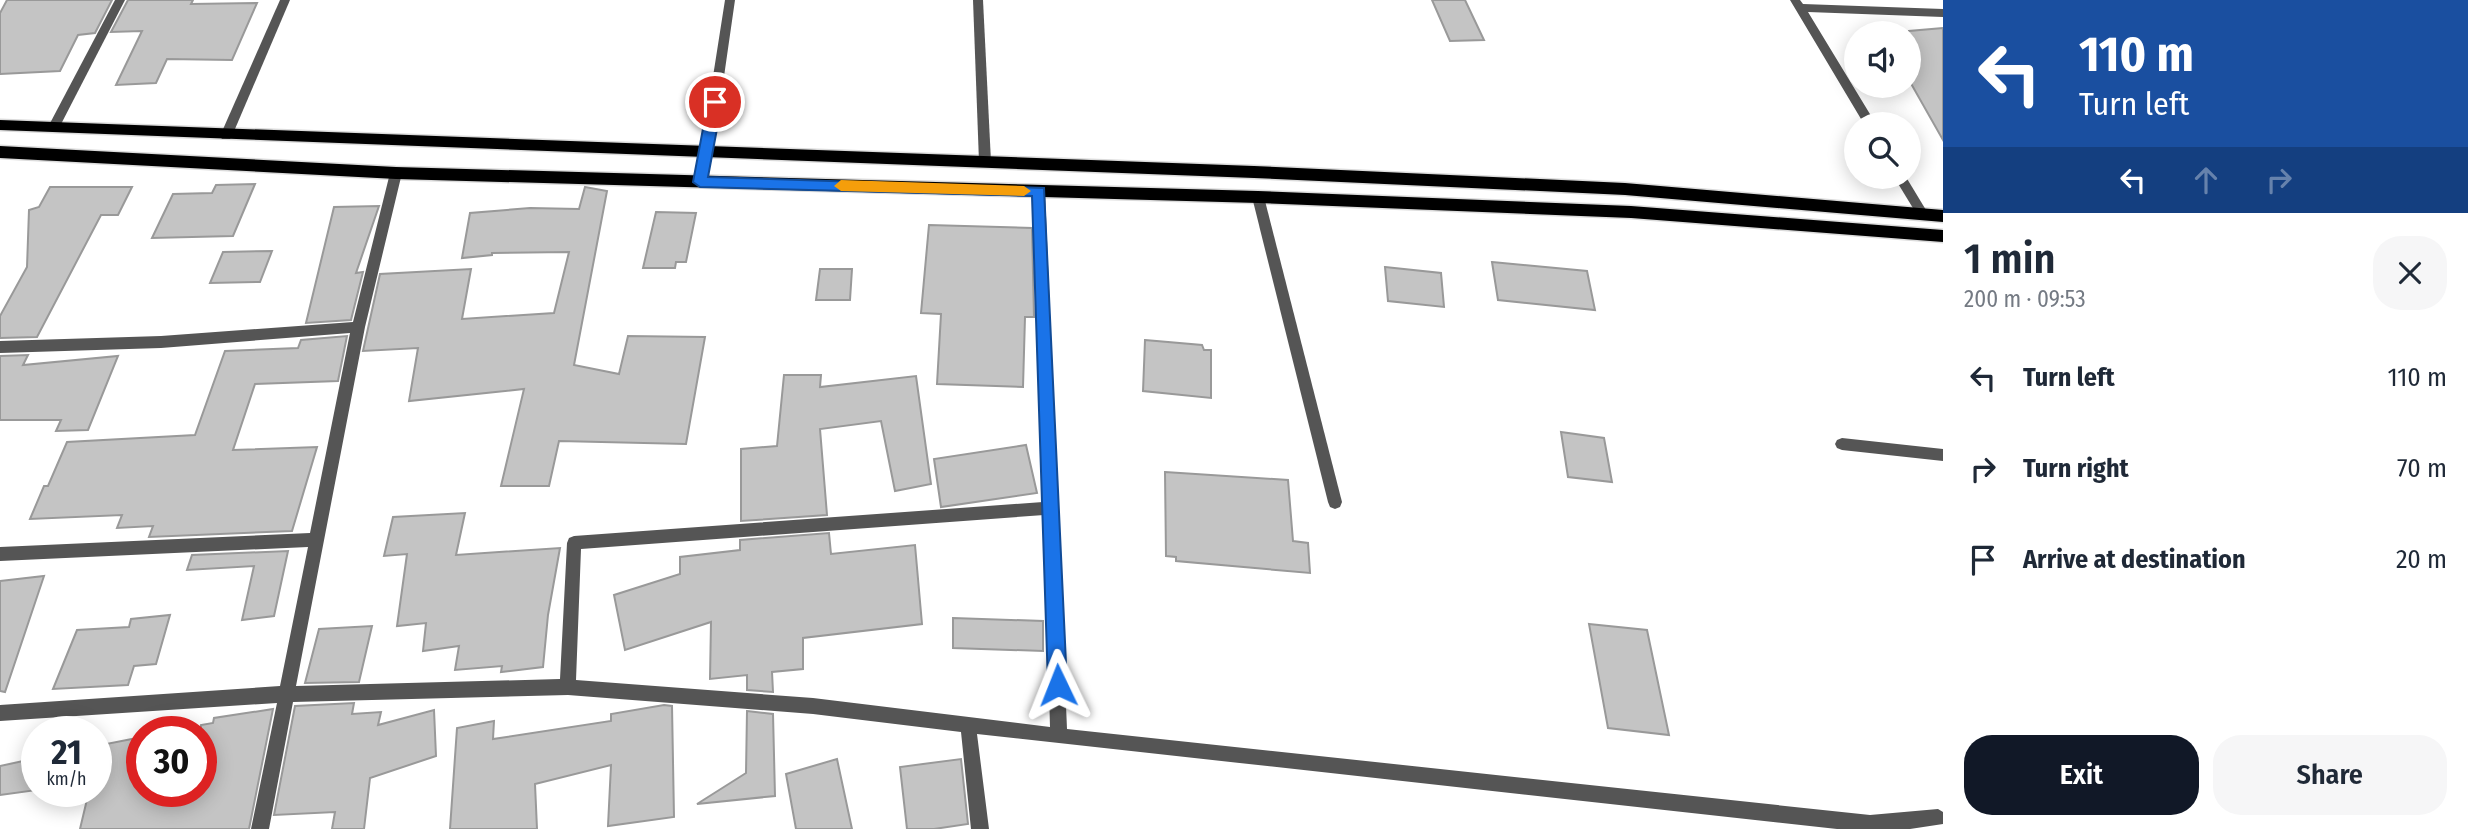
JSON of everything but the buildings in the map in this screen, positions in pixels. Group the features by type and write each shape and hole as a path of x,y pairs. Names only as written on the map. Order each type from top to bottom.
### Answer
{"main road":[{"path":"0,125 1625,189 1943,216"},
{"path":"0,152 396,173 1258,197 1631,212 1943,236"}],"street":[{"path":"54,127 120,0"},
{"path":"226,136 285,0"},
{"path":"700,182 707,153 730,0"},
{"path":"978,0 985,162"},
{"path":"1798,4 1943,13"},
{"path":"1798,4 1863,112"},
{"path":"260,829 314,540 358,327 396,173"},
{"path":"1907,189 1923,215"},
{"path":"1039,191 1059,736"},
{"path":"1258,197 1335,502"},
{"path":"0,347 161,342 358,327"},
{"path":"1842,444 1943,455"},
{"path":"568,687 574,543 1052,508"},
{"path":"0,554 314,540"},
{"path":"0,713 285,694 568,687 813,706 1059,736 1870,824 1938,818"},
{"path":"968,724 980,829"}],"slow traffic":[{"path":"841,186 1024,191"}],"route":[{"path":"715,102 700,182 1039,191 1058,685"}]}
